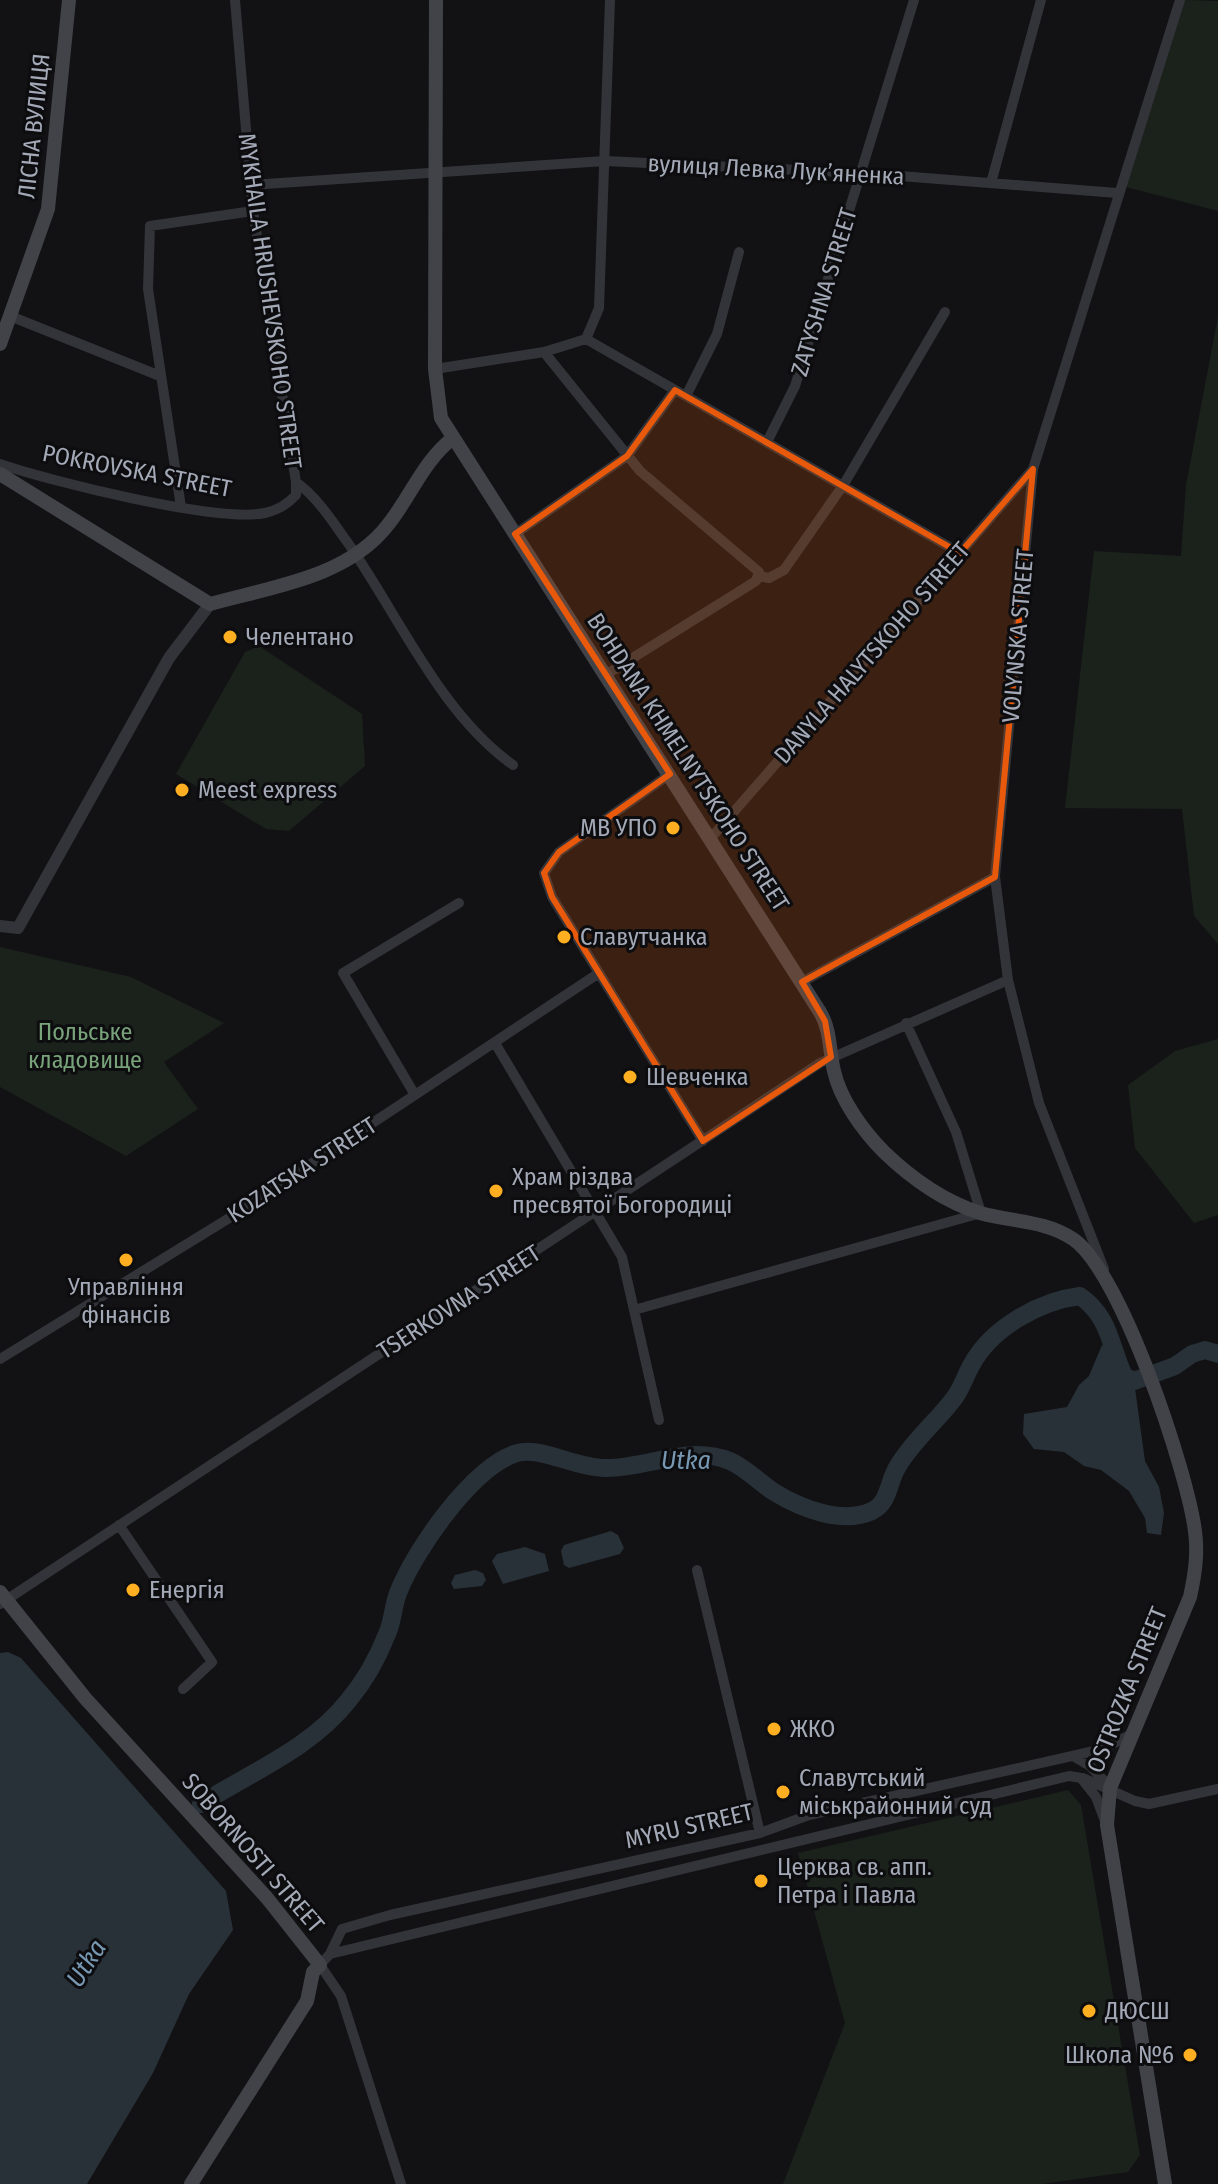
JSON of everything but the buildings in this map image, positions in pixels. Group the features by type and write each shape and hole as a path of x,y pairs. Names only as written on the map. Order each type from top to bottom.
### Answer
{"main road":[{"name":"ЛІСНА ВУЛИЦЯ","path":"0,344 48,209 69,0"},
{"name":"BOHDANA KHMELNYTSKOHO STREET","path":"436,0 435,369 441,418 802,982 825,1021 831,1057 844,1099 882,1150 932,1193 981,1213 1039,1224 1086,1249 1106,1276 1159,1406"},
{"path":"210,604 321,572 356,555 395,516 424,468 441,418"},
{"path":"424,468 453,438"},
{"path":"424,468 444,455 463,454"},
{"name":"POKROVSKA STREET","path":"0,474 210,604"},
{"name":"OSTROZKA STREET","path":"1159,1406 1190,1510 1197,1556 1190,1597 1110,1788 1107,1825 1165,2184"},
{"name":"SOBORNOSTI STREET","path":"2,1599 85,1698 325,1960"},
{"name":"MYRU STREET","path":"191,2184 307,2001 313,1972 325,1960"}],"street":[{"name":"MYKHAILA HRUSHEVSKOHO STREET","path":"235,0 253,211 296,482 317,500 356,555 467,726 513,765"},
{"path":"586,339 599,308 610,0"},
{"name":"ZATYSHNA STREET","path":"767,442 795,386 914,0"},
{"path":"991,183 1041,0"},
{"name":"VOLYNSKA STREET","path":"1106,1276 1039,1103 1008,980 995,877 1033,469 1180,0"},
{"name":"вулиця Левка Лукʼяненка","path":"250,185 605,161 862,173 1117,193"},
{"path":"181,507 148,289 150,226 253,211"},
{"path":"686,396 717,334 739,252"},
{"path":"607,674 759,576 769,578 784,570 844,484 945,312"},
{"path":"10,316 160,376"},
{"path":"435,369 544,352 586,339 960,553"},
{"path":"544,352 627,456 659,489 740,553 755,567 759,576"},
{"path":"515,534 627,456 675,390"},
{"name":"POKROVSKA STREET","path":"0,464 181,507 263,513 289,503 296,495 296,482"},
{"name":"DANYLA HALYTSKOHO STREET","path":"711,838 1033,469"},
{"path":"0,926 18,928 169,658 210,604"},
{"path":"670,774 591,827 547,866 545,879 552,897 703,1141"},
{"path":"802,982 995,877"},
{"path":"415,1095 343,973 459,903"},
{"name":"KOZATSKA STREET","path":"0,1359 226,1220 599,973"},
{"name":"TSERKOVNA STREET","path":"2,1599 598,1213 831,1057 1008,980"},
{"path":"634,1310 981,1213 956,1132 906,1023"},
{"path":"495,1043 622,1257 659,1420"},
{"path":"119,1525 212,1662 183,1689"},
{"path":"697,1570 760,1833"},
{"name":"MYRU STREET","path":"325,1960 342,1929 390,1915 760,1833 809,1815 1110,1747 1130,1735"},
{"path":"1073,1756 1090,1766 1110,1788"},
{"name":"MYRU STREET","path":"325,1960 1062,1778 1081,1778 1149,1804 1218,1789"},
{"path":"1081,1778 1096,1797 1107,1825"},
{"name":"SOBORNOSTI STREET","path":"325,1960 341,1996 401,2184"}],"highlighted area":[{"path":"675,390 960,553 1033,469 995,877 802,982 825,1021 831,1057 703,1141 552,897 544,873 559,852 670,774 515,534 627,456"}],"green space":[{"path":"1185,0 1218,1 1218,211 1126,187"},
{"path":"1218,316 1218,944 1194,916 1182,809 1065,808 1094,551 1181,556 1186,485"},
{"path":"259,646 362,714 365,766 289,831 266,829 176,774 245,652"},
{"name":"Польське кладовище","path":"0,947 131,977 224,1023 164,1062 198,1109 126,1156 0,1087"},
{"path":"1218,1039 1218,1215 1194,1223 1135,1148 1128,1085 1175,1051"},
{"path":"1068,1790 1081,1805 1140,2155 1128,2172 1042,2184 783,2184 845,2023 798,1853"}],"water":[{"path":"1102,1345 1121,1347 1134,1381 1145,1461 1159,1487 1164,1513 1161,1535 1147,1533 1145,1518 1129,1491 1101,1470 1084,1466 1064,1452 1034,1449 1023,1434 1024,1414 1067,1407 1079,1385 1089,1376"},
{"path":"611,1531 618,1535 624,1548 620,1554 569,1568 564,1565 561,1551 564,1545"},
{"path":"525,1547 545,1554 549,1571 503,1584 492,1561 497,1554"},
{"path":"475,1570 483,1573 486,1580 482,1586 454,1589 451,1583 455,1575"},
{"path":"8,1652 21,1658 226,1891 233,1930 189,1994 153,2073 87,2184 0,2184 0,1653"}],"waterway":[{"name":"Utka","path":"201,1804 298,1746 333,1718 354,1694 375,1660 389,1629 398,1593 431,1533 482,1475 517,1453 536,1452 605,1468 683,1456 714,1456 736,1464 796,1504 822,1513 860,1515 878,1507 886,1497 898,1466 955,1397 981,1351 1004,1328 1033,1310 1080,1296 1098,1313 1124,1376 1134,1381 1175,1366 1192,1354 1205,1350 1218,1354"}],"place":[{"name":"Челентано","path":"230,637"},
{"name":"Meest express","path":"182,790"},
{"name":"МВ УПО","path":"673,828"},
{"name":"Славутчанка","path":"564,937"},
{"name":"Шевченка","path":"630,1077"},
{"name":"Храм різдва пресвятої Богородиці","path":"496,1191"},
{"name":"Управління фінансів","path":"126,1260"},
{"name":"Енергія","path":"133,1590"},
{"name":"ЖКО","path":"774,1729"},
{"name":"Славутський міськрайонний суд","path":"783,1792"},
{"name":"Церква св. апп. Петра і Павла","path":"761,1881"},
{"name":"ДЮСШ","path":"1089,2011"},
{"name":"Школа №6","path":"1190,2055"}]}
